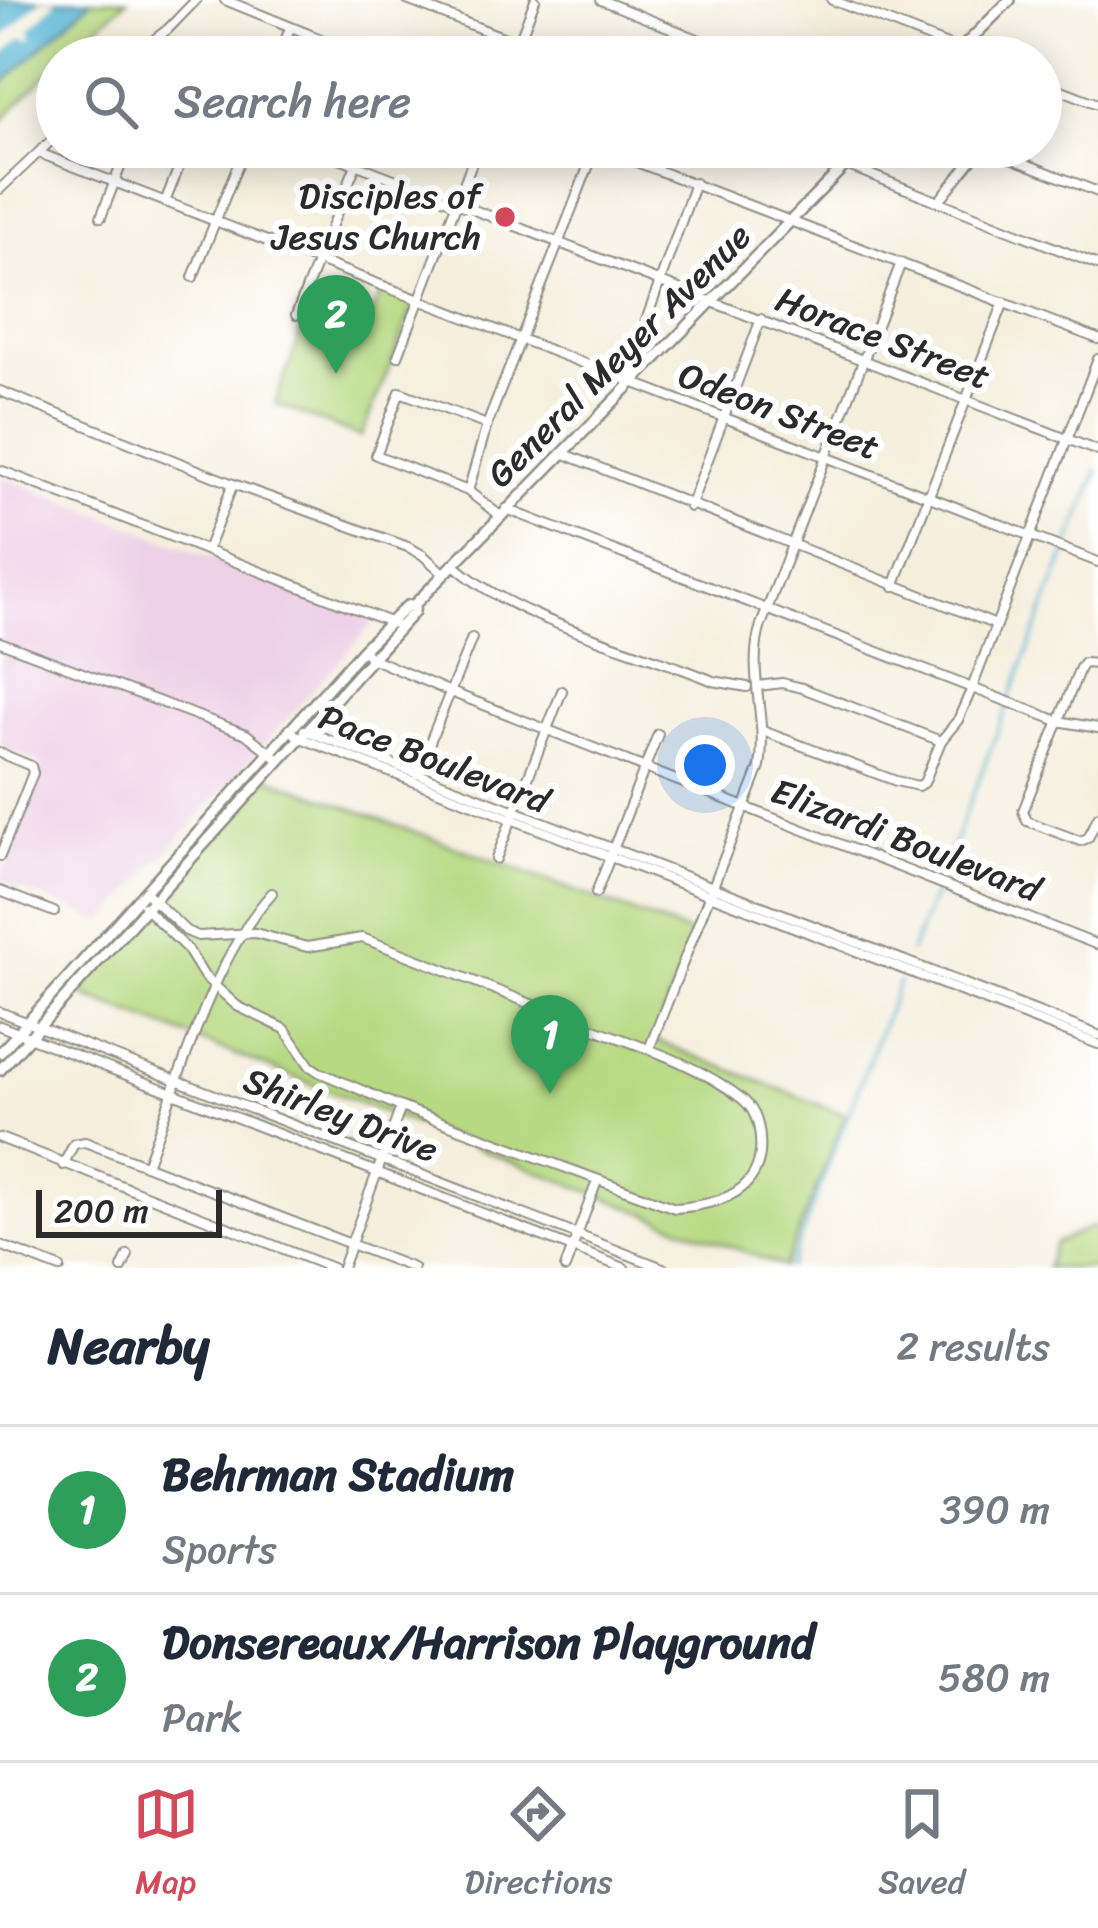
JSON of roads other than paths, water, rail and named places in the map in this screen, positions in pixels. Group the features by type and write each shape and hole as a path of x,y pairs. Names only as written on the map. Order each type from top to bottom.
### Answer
{"main road":[{"path":"974,36 1010,0"},
{"name":"General Meyer Avenue","path":"0,1070 33,1024 407,606 416,604 843,168"},
{"name":"General Meyer Avenue","path":"0,1053 23,1036"}],"street":[{"path":"159,36 196,0"},
{"path":"225,0 311,36"},
{"path":"407,0 498,36"},
{"path":"521,36 535,0"},
{"path":"601,0 690,36"},
{"path":"832,0 915,36"},
{"path":"287,36 290,28"},
{"path":"1062,90 1098,104"},
{"path":"0,189 36,156"},
{"name":"Odeon Street","path":"78,168 1098,562"},
{"path":"101,217 120,168"},
{"path":"165,202 179,168"},
{"path":"193,277 237,168"},
{"path":"296,315 354,168"},
{"name":"Horace Street","path":"366,168 1097,451"},
{"path":"398,356 470,168"},
{"path":"468,491 487,425 588,168"},
{"path":"654,168 1098,339"},
{"path":"853,168 1098,265"},
{"path":"938,202 965,168"},
{"path":"1036,168 1098,192"},
{"path":"629,382 695,183"},
{"path":"649,1049 760,767 755,648 767,610 902,263"},
{"path":"894,586 1004,302"},
{"path":"690,507 760,319"},
{"path":"761,730 918,786 926,778 940,741 958,720 972,688 1098,359"},
{"path":"0,391 418,551 444,574"},
{"path":"487,425 400,392 376,455 468,491 502,512 1058,721 1098,728"},
{"path":"560,452 996,625"},
{"path":"0,470 395,624"},
{"path":"207,550 233,484"},
{"path":"453,564 478,586 518,607 712,681 746,687"},
{"path":"416,777 472,638"},
{"path":"0,642 245,734 274,755"},
{"name":"Elizardi Boulevard","path":"366,653 448,691 1098,945"},
{"path":"1098,664 1084,663 1024,807 1027,821 1085,840 1098,817"},
{"path":"758,686 782,682 802,688 940,741"},
{"path":"496,859 562,691"},
{"name":"Pace Boulevard","path":"298,732 1095,1039"},
{"path":"596,893 658,734"},
{"path":"0,754 31,766 33,773 0,856"},
{"path":"0,891 54,912"},
{"path":"146,1165 241,934 272,892"},
{"path":"145,900 198,936 266,935 307,946 362,938 649,1049 737,1095 751,1108 760,1134 756,1173 742,1190 695,1207 661,1204 319,1072 285,1029 248,1013 204,976 145,900"},
{"name":"Shirley Drive","path":"0,1012 663,1268"},
{"name":"Shirley Drive","path":"0,1026 624,1268"},
{"path":"342,1268 401,1107"},
{"path":"0,1138 332,1268"},
{"path":"63,1165 79,1141 413,1268"},
{"path":"565,1268 597,1180"},
{"path":"0,1244 60,1268"},
{"path":"122,1268 128,1255"}],"water":[{"path":"0,0 92,0 53,36 36,36 36,52 0,86"}],"waterway":[{"path":"1010,698 1098,470"},
{"path":"911,952 1007,707"},
{"path":"789,1268 899,982"}],"place":[{"name":"Disciples of Jesus Church","path":"505,217"},
{"name":"Donsereaux/Harrison Playground","path":"336,374"},
{"name":"Behrman Stadium","path":"550,1094"}]}
